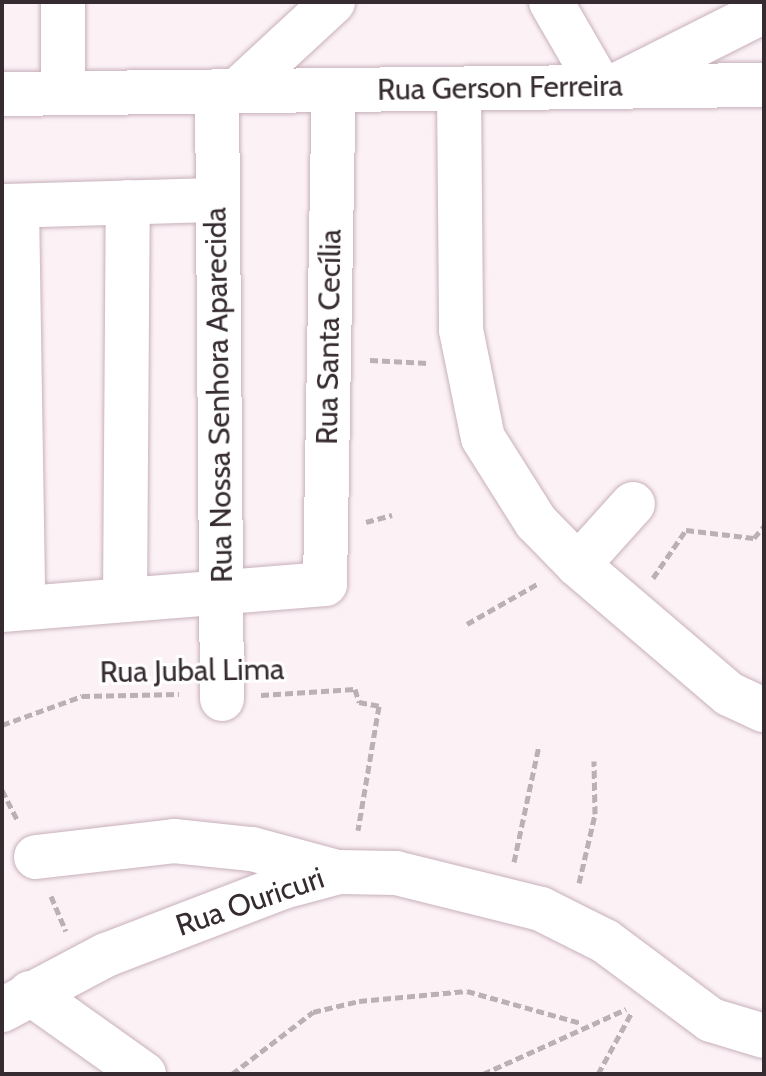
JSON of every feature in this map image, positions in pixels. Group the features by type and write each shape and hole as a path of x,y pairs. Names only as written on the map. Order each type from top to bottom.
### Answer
{"street":[{"path":"63,2 63,93"},
{"path":"227,91 333,2"},
{"path":"551,2 606,87 764,11"},
{"name":"Rua Gerson Ferreira","path":"2,94 764,85"},
{"path":"459,89 468,365 483,438 536,522 575,562 629,613 729,694 764,710"},
{"name":"Rua Santa Cecília","path":"221,593 325,584 334,90"},
{"name":"Rua Nossa Senhora Aparecida","path":"222,699 218,200 227,91"},
{"path":"218,200 10,206 13,609 221,593"},
{"path":"125,600 128,202"},
{"path":"575,562 633,504"},
{"path":"36,857 174,841 252,849 345,872"},
{"name":"Rua Ouricuri","path":"16,1002 185,922 345,872 396,873 506,899 570,923 711,1020 764,1036"},
{"path":"16,1002 144,1074"}],"path":[{"path":"329,358 468,365"},
{"path":"629,613 686,530 754,538 764,526"},
{"path":"467,624 575,562"},
{"name":"Rua Jubal Lima","path":"2,725 82,696 157,691 222,699 341,688 379,706 345,872"},
{"path":"506,899 539,745"},
{"path":"570,923 595,814 594,761"},
{"path":"232,1074 313,1012 359,1001 467,991 581,1023"},
{"path":"483,1074 534,1055 581,1023 636,1006 598,1074"}]}
